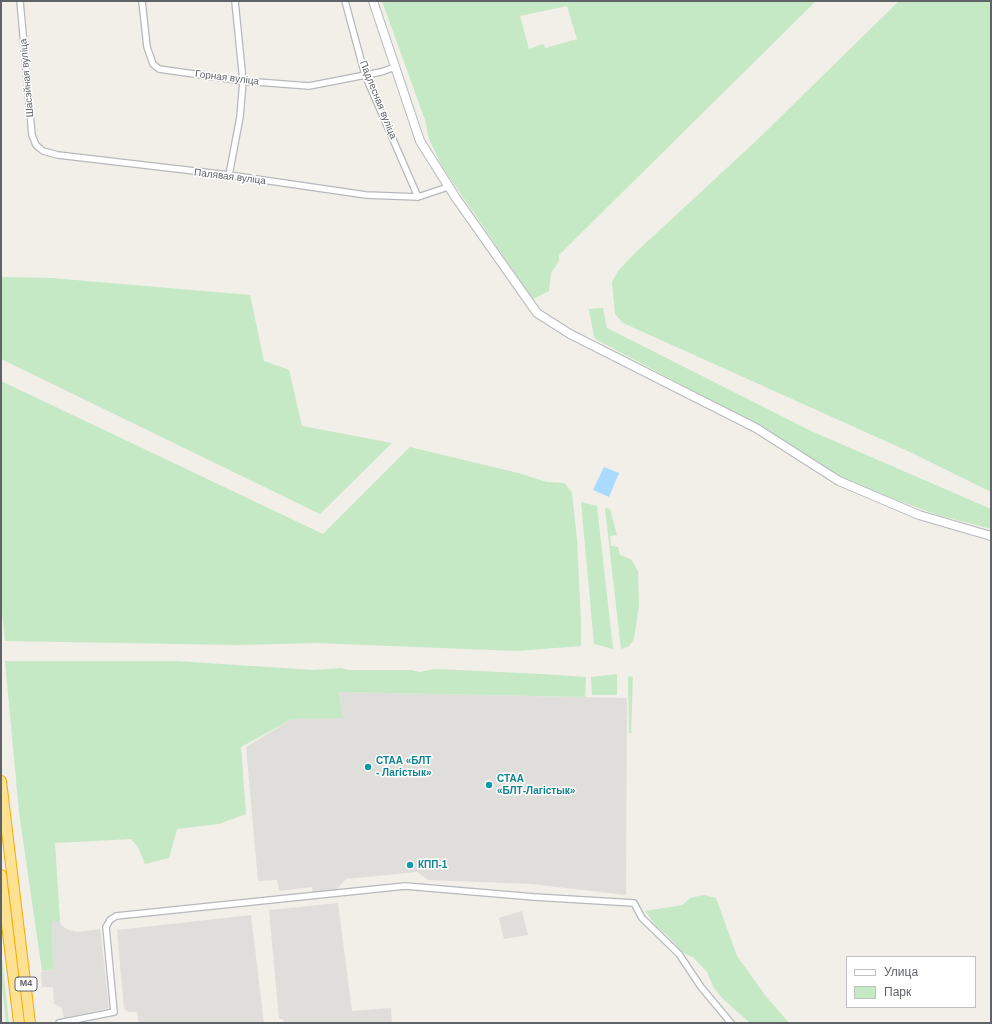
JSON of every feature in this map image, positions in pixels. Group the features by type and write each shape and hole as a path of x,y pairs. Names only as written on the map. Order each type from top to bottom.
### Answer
{"highway":[{"name":"М4","path":"1,781 30,1023"},
{"name":"М4","path":"1,875 19,1023"}],"street":[{"name":"Шасэйная вуліца","path":"20,1 32,135 36,144 43,152"},
{"name":"Горная вуліца","path":"142,1 147,47 153,64 159,69 243,81 309,86 365,74 382,72 395,67"},
{"path":"229,175 240,116 243,81 235,1"},
{"name":"Падлесная вуліца","path":"345,1 365,74 418,197"},
{"path":"373,1 420,141 448,187 530,305 545,320 760,431 839,481 899,508 991,536"},
{"name":"Палявая вуліца","path":"43,152 229,175 366,195 418,197"},
{"path":"418,197 448,187"},
{"path":"59,1023 114,1012 106,927 110,920 116,916 405,886 522,896 634,903 642,918 679,954 701,987 731,1023"}],"shaded area":[{"name":"СТАА «БЛТ - Лагістык»","path":"339,692 627,698 626,895 531,884 428,880 417,872 346,879 336,890 313,893 312,887 279,891 277,880 258,881 246,747 292,719 343,717"},
{"path":"338,903 352,1011 391,1008 392,1023 284,1023 283,1019 279,1019 269,910"},
{"path":"522,911 528,935 504,939 499,918"},
{"path":"251,915 264,1023 139,1023 137,1012 129,1012 124,1009 117,930"},
{"path":"52,921 60,921 61,925 67,929 77,932 100,929 109,1008 64,1018 62,1008 54,1004 53,987 42,987 41,972 53,969"}],"green space":[{"path":"382,1 816,1 559,255 559,261 551,273 549,291 533,299 443,168 429,139 425,120","holes":["567,6 577,39 546,48 543,44 529,49 520,16"]},
{"path":"899,1 991,1 991,492 912,453 623,323 615,314 612,282 618,271 634,254 756,141"},
{"path":"1,277 52,278 250,295 264,361 289,370 302,426 392,443 320,514 1,359"},
{"path":"603,308 607,328 811,431 991,509 991,529 938,515 853,484 762,427 597,340 594,337 589,309"},
{"path":"1,381 323,534 410,447 518,473 547,482 565,483 572,493 577,540 581,646 516,651 317,643 238,645 5,641 1,603"},
{"path":"581,502 597,506 613,649 594,644"},
{"path":"605,508 610,509 617,535 610,536 611,546 618,547 620,555 631,559 638,571 639,605 634,639 629,646 621,649"},
{"path":"5,661 176,661 314,670 341,668 348,670 412,670 419,672 435,669 586,677 585,697 339,692 343,718 292,719 241,747 246,814 219,824 177,829 169,858 145,864 138,847 131,839 55,843 60,921 52,921 53,969 42,971 19,812"},
{"path":"617,674 617,695 592,695 591,677"},
{"path":"628,676 633,677 631,733 629,733"},
{"path":"704,895 716,898 737,956 765,995 789,1023 750,1023 723,999 714,988 707,972 694,958 682,952 669,937 656,926 645,911 683,905 690,898"},
{"path":"1,949 9,1023 6,1023 1,979"}],"water":[{"path":"604,467 619,473 609,497 593,490"}],"place":[{"name":"СТАА «БЛТ - Лагістык»","path":"368,767"},
{"name":"СТАА «БЛТ-Лагістык»","path":"489,785"},
{"name":"КПП-1","path":"410,865"}]}
